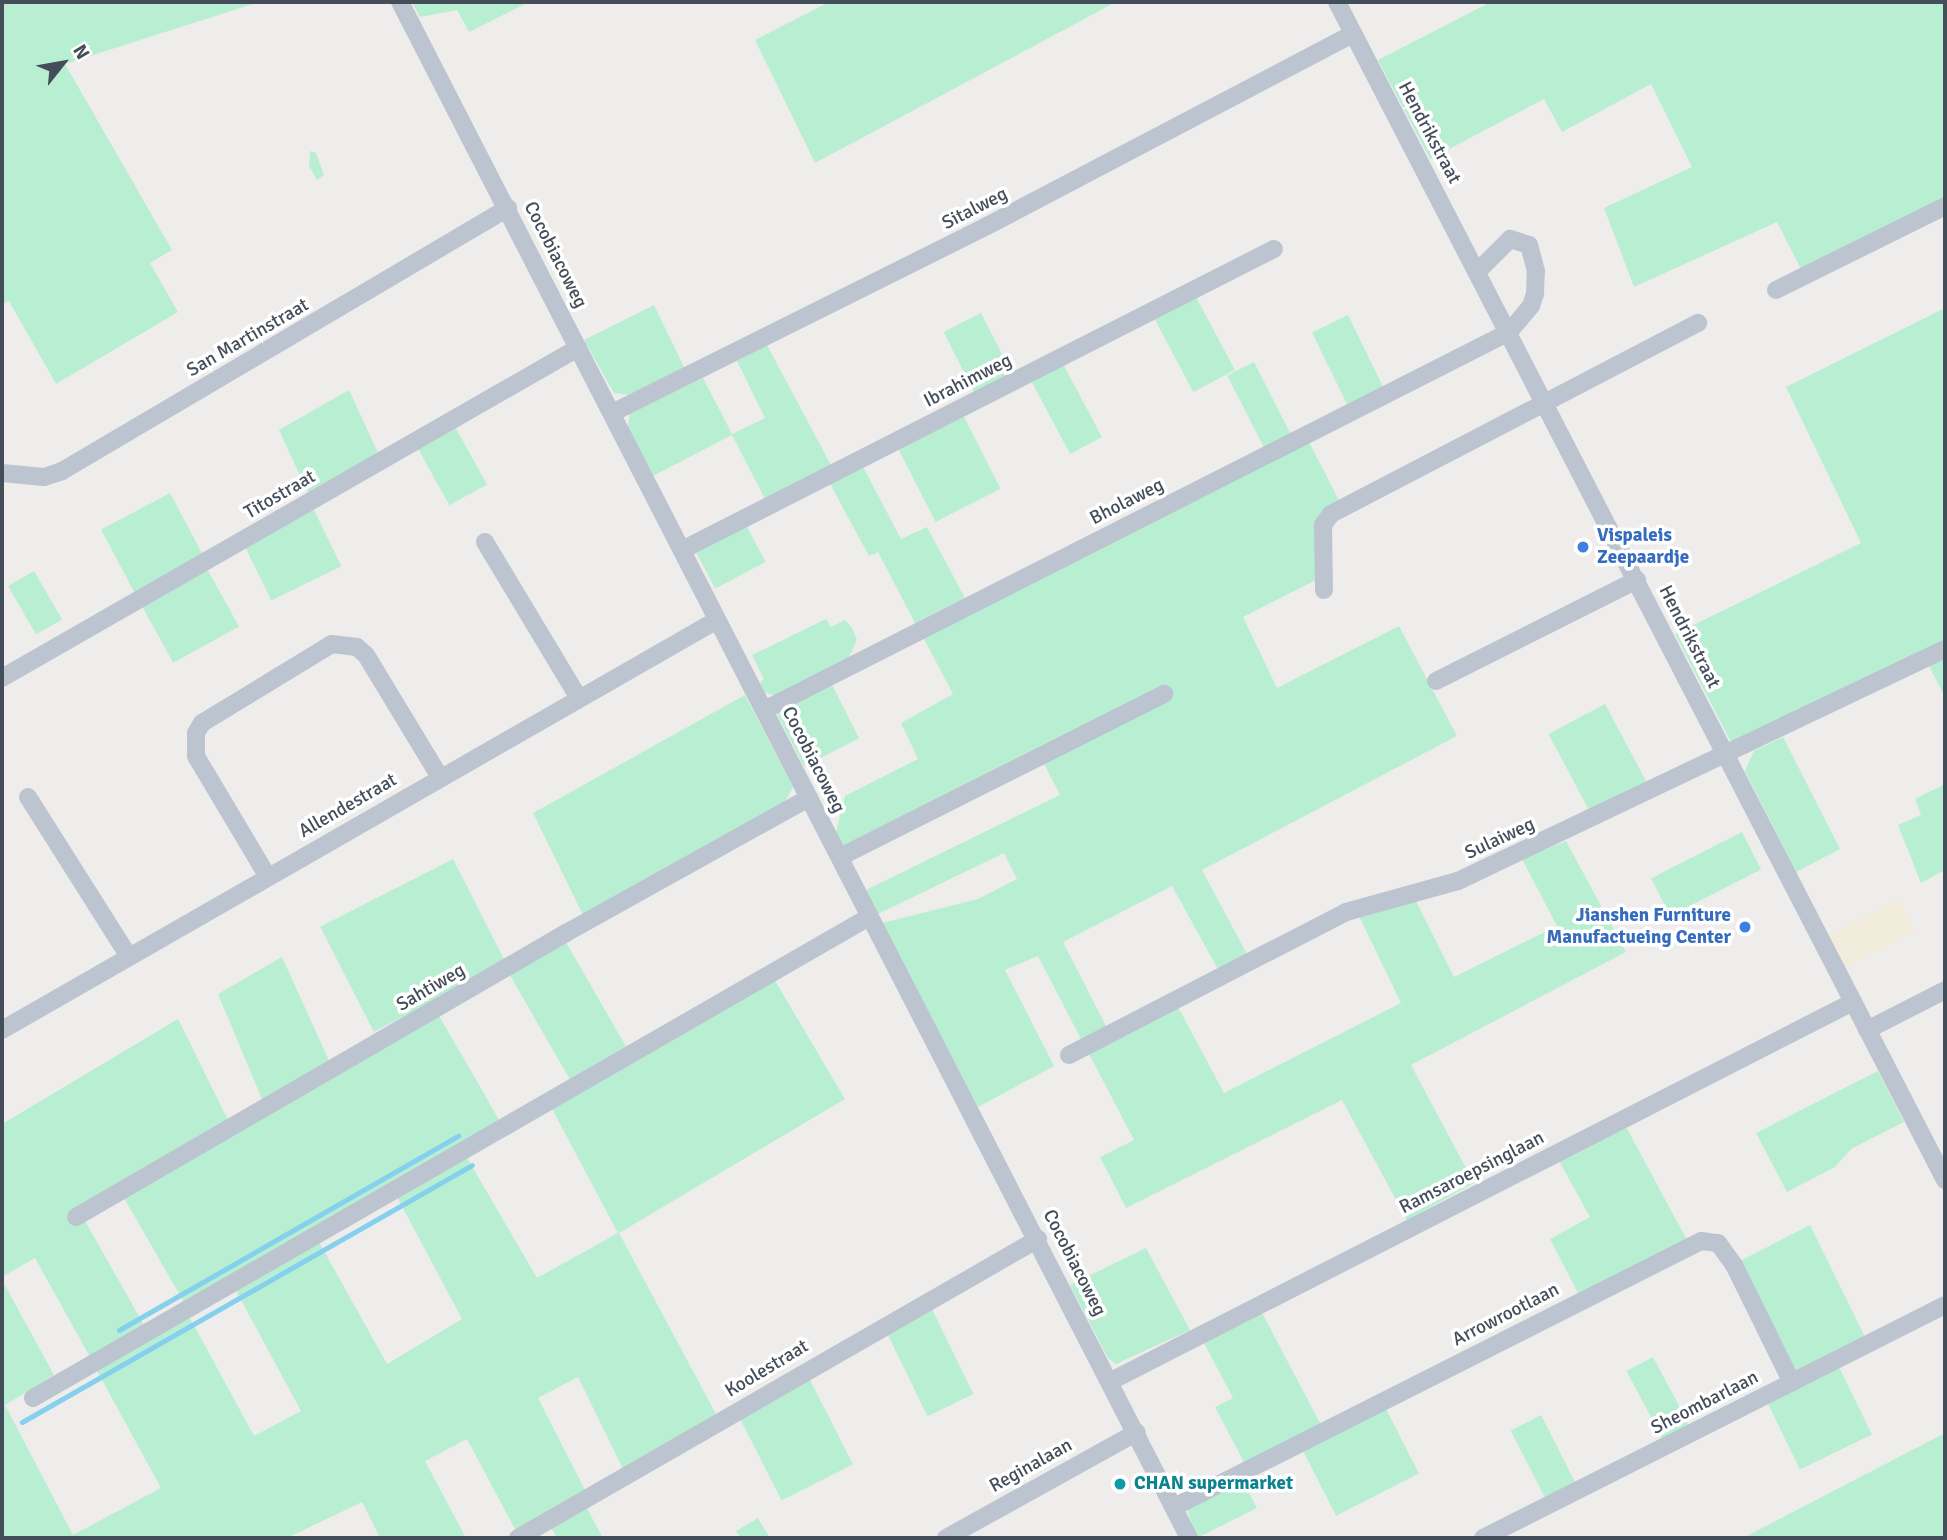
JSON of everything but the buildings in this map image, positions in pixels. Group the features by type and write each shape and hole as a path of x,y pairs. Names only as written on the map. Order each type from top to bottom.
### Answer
{"street":[{"name":"Cocobiacoweg","path":"400,2 424,55 508,208 717,620 1111,1381 1189,1538"},
{"name":"Hendrikstraat","path":"1337,2 1546,401 1945,1180"},
{"name":"Sitalweg","path":"612,413 987,226 1353,34"},
{"path":"1776,290 1945,206"},
{"name":"San Martinstraat","path":"2,473 44,477 62,471 508,208"},
{"path":"1477,272 1510,239 1529,245 1536,271 1535,294 1531,306 1508,332"},
{"name":"Ibrahimweg","path":"682,550 1274,249"},
{"path":"1324,590 1323,525 1328,517 1698,323"},
{"name":"Bholaweg","path":"764,710 1508,332"},
{"name":"Titostraat","path":"2,678 578,348"},
{"path":"485,542 578,697"},
{"path":"1436,681 1637,580"},
{"name":"Allendestraat","path":"2,1030 578,697 717,620"},
{"path":"268,877 195,756 196,733 202,723 332,644 357,647 366,655 440,777"},
{"name":"Sulaiweg","path":"1069,1055 1346,912 1458,881 1727,756 1945,649"},
{"path":"840,857 1164,694"},
{"path":"28,797 129,957"},
{"name":"Sahtiweg","path":"76,1217 566,933 809,798"},
{"path":"33,1398 870,917"},
{"path":"1867,1030 1945,990"},
{"name":"Ramsaroepsinglaan","path":"1111,1381 1853,1002"},
{"name":"Koolestraat","path":"519,1538 1038,1239"},
{"name":"Arrowrootlaan","path":"1174,1507 1701,1241 1718,1243 1730,1258 1792,1383"},
{"name":"Sheombarlaan","path":"1483,1538 1945,1305"},
{"name":"Reginalaan","path":"946,1538 1137,1432"}],"green space":[{"path":"2,2 259,2 65,64 172,250 150,263 178,312 56,384 9,301 2,304"},
{"path":"412,2 529,2 469,32 457,10 420,17"},
{"path":"829,2 1116,2 815,163 755,40"},
{"path":"1491,2 1945,2 1945,197 1801,269 1777,222 1634,287 1604,208 1692,167 1651,84 1562,132 1544,99 1430,159 1378,60"},
{"path":"310,151 316,153 324,175 317,180 309,166"},
{"path":"1195,295 1235,370 1193,392 1154,317"},
{"path":"654,305 685,369 628,395 614,393 584,340"},
{"path":"1945,308 1945,642 1732,744 1675,634 1861,543 1786,387"},
{"path":"981,313 1013,375 975,394 944,332"},
{"path":"1348,315 1384,388 1348,405 1312,333"},
{"path":"767,345 832,467 766,501 732,435 653,476 628,427 630,413 703,378 732,434 765,418 737,361"},
{"path":"1062,362 1102,437 1070,454 1030,379"},
{"path":"1254,362 1291,435 1264,449 1227,376"},
{"path":"349,390 379,455 309,495 279,430"},
{"path":"962,413 1001,489 936,522 897,446"},
{"path":"454,425 487,484 449,505 416,446"},
{"path":"1309,442 1343,508 1321,519 1316,580 1243,617 1277,688 1399,626 1457,736 1202,870 1248,956 1219,971 1172,886 1063,942 1107,1028 1082,1041 1038,956 1005,970 1054,1066 978,1107 882,923 978,899 1017,879 1004,853 878,914 866,890 1060,795 1044,764 847,854 836,832 845,796 918,759 901,723 953,694 922,635"},
{"path":"861,463 901,539 927,527 965,598 915,623 878,552 869,556 828,480"},
{"path":"170,493 204,557 135,593 101,530"},
{"path":"312,506 341,566 271,600 242,540"},
{"path":"745,523 766,562 715,589 695,550"},
{"path":"206,567 239,626 173,663 140,603"},
{"path":"34,571 62,619 36,634 8,586"},
{"path":"826,619 831,627 845,620 852,628 857,640 848,659 775,696 764,692 760,682 764,679 752,655"},
{"path":"1945,656 1945,697 1928,664"},
{"path":"831,683 859,738 804,766 776,711"},
{"path":"745,695 793,787 785,802 584,917 533,813"},
{"path":"1605,704 1648,785 1592,815 1548,734"},
{"path":"1783,737 1840,849 1796,872 1745,771 1754,751"},
{"path":"1945,784 1945,870 1921,883 1898,825 1921,815 1915,799"},
{"path":"1742,832 1761,869 1670,916 1651,878"},
{"path":"1566,841 1626,952 1411,1065 1474,1183 1407,1220 1342,1100 1126,1208 1100,1157 1134,1140 1088,1052 1177,1005 1224,1093 1401,1003 1358,914 1416,901 1454,977 1557,926 1522,859"},
{"path":"453,859 507,964 374,1032 320,927"},
{"path":"564,939 626,1046 570,1079 508,972"},
{"path":"282,957 331,1065 264,1104 218,994"},
{"path":"774,979 845,1099 619,1233 717,1416 624,1471 578,1377 538,1398 586,1492 516,1531 467,1439 425,1461 466,1538 380,1538 362,1502 287,1538 2,1538 2,1280 54,1375 5,1405 73,1535 161,1488 96,1369 189,1316 254,1436 301,1411 235,1289 318,1240 387,1364 462,1319 396,1195 466,1156 537,1278 618,1233 551,1107"},
{"path":"438,1014 500,1122 185,1304 123,1196"},
{"path":"178,1019 229,1122 84,1219 145,1327 90,1357 35,1258 2,1277 2,1124"},
{"path":"1878,1071 1904,1122 1851,1149 1835,1167 1787,1192 1756,1133"},
{"path":"1625,1125 1687,1240 1579,1295 1550,1239 1590,1217 1558,1159"},
{"path":"1810,1225 1866,1339 1799,1372 1792,1370 1738,1262"},
{"path":"1146,1248 1190,1330 1116,1364 1108,1358 1070,1285"},
{"path":"930,1305 973,1394 928,1416 884,1327"},
{"path":"1260,1309 1321,1425 1245,1464 1215,1407 1233,1398 1202,1339"},
{"path":"1653,1357 1691,1428 1664,1442 1627,1371"},
{"path":"1839,1367 1872,1434 1800,1469 1767,1402"},
{"path":"808,1376 853,1464 782,1501 737,1412"},
{"path":"1384,1405 1419,1474 1336,1516 1301,1447"},
{"path":"1541,1415 1576,1484 1546,1500 1511,1430"},
{"path":"1945,1433 1945,1538 1743,1538"},
{"path":"1241,1478 1257,1508 1197,1538 1187,1510"},
{"path":"585,1505 603,1538 557,1538 550,1526"},
{"path":"758,1518 770,1538 741,1538 736,1531"}],"sand":[{"path":"1899,899 1916,932 1844,969 1827,936"}],"waterway":[{"path":"119,1330 458,1136"},
{"path":"22,1422 472,1165"}],"place":[{"name":"Vispaleis Zeepaardje","path":"1583,547"},
{"name":"Jianshen Furniture Manufactueing Center","path":"1745,927"},
{"name":"CHAN supermarket","path":"1120,1484"}]}
